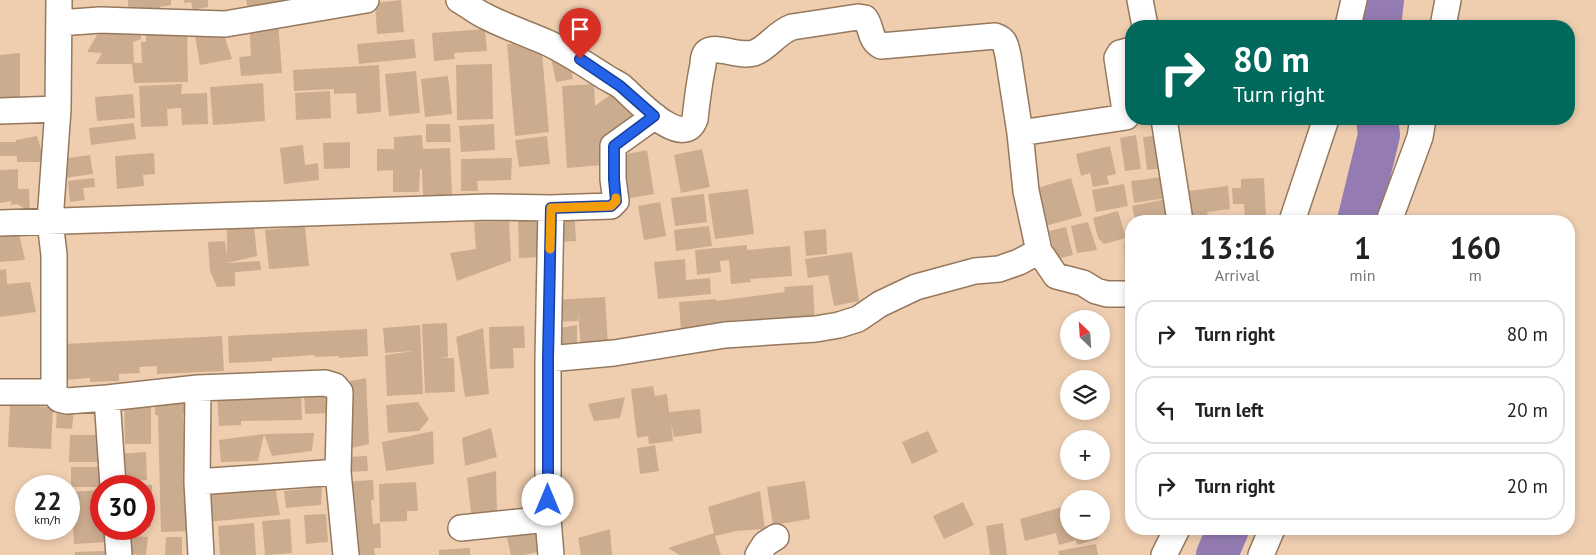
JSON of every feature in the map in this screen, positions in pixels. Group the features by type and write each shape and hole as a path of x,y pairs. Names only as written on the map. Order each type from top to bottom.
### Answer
{"street":[{"path":"346,555 338,472 340,392 335,386 325,383 198,388 107,398 67,401 59,399 54,392 54,255 50,221 58,109 59,12 100,20 225,24 364,0"},
{"path":"460,0 485,16 580,59 620,86 654,116 682,131 692,125 705,54 710,50 732,51 746,55 752,54 760,51 776,35 792,27 862,17 868,21 874,41 881,46 995,36 1002,38 1005,43 1020,133 1026,191 1039,251 1056,276 1083,283 1096,291 1107,294 1125,294"},
{"path":"1140,0 1144,20"},
{"path":"1349,20 1354,0"},
{"path":"1444,20 1448,0"},
{"path":"1125,51 1120,52 1117,58 1125,110"},
{"path":"0,111 58,109"},
{"path":"0,223 489,207 551,208 611,206 616,201 614,146 654,116"},
{"path":"1020,133 1125,117"},
{"path":"1165,125 1179,215"},
{"path":"1294,215 1324,125"},
{"path":"1391,215 1420,137 1422,125"},
{"path":"550,555 548,519 548,359 551,208"},
{"path":"548,359 614,353 724,336 816,329 839,325 858,319 880,304 916,287 975,271 1000,269 1019,262 1039,251"},
{"path":"198,388 197,482 201,555"},
{"path":"0,392 54,392"},
{"path":"107,398 112,475"},
{"path":"197,482 338,472"},
{"path":"461,528 548,519"},
{"path":"1164,555 1174,535"},
{"path":"1261,555 1269,535"},
{"path":"758,555 765,544 776,537"},
{"path":"118,540 119,555"}],"building":[{"path":"128,0 171,0 171,5 160,7 159,15 139,15 140,8 128,11"},
{"path":"184,0 208,0 208,7 193,10 191,2 184,3"},
{"path":"246,0 328,0 250,19"},
{"path":"401,0 404,32 377,34 375,3"},
{"path":"141,21 141,39 133,42 134,63 142,63 141,42 146,42 146,34 153,34 153,29 187,29 188,82 134,83 132,64 96,64 102,53 87,52 104,23"},
{"path":"278,21 282,73 241,76 239,57 251,56 249,23"},
{"path":"221,26 232,59 200,65 194,30"},
{"path":"485,29 487,51 454,53 455,59 434,61 432,33"},
{"path":"414,39 416,58 359,64 357,44"},
{"path":"541,42 549,132 515,136 507,44"},
{"path":"20,53 20,102 0,104 0,55"},
{"path":"569,54 573,79 556,82 551,58"},
{"path":"492,64 493,119 457,120 456,65"},
{"path":"379,65 381,112 357,114 356,93 334,94 334,89 294,91 293,70"},
{"path":"416,71 420,113 389,116 385,74"},
{"path":"448,76 452,114 425,117 421,79"},
{"path":"263,83 265,121 213,125 210,87"},
{"path":"182,84 181,94 207,93 208,124 182,125 181,108 167,109 168,126 141,127 139,86"},
{"path":"594,84 595,106 621,87 639,113 601,140 602,165 567,168 562,86"},
{"path":"330,91 331,118 296,120 295,93"},
{"path":"133,94 135,118 97,121 95,97"},
{"path":"134,123 136,139 91,145 89,128"},
{"path":"426,124 450,124 451,142 426,142"},
{"path":"494,124 495,150 461,152 459,126"},
{"path":"422,135 423,149 450,148 452,195 423,196 422,169 420,169 419,192 393,192 393,170 377,171 377,149 394,149 394,137"},
{"path":"1136,135 1141,169 1125,171 1120,138"},
{"path":"1163,135 1166,168 1147,170 1143,137"},
{"path":"37,136 45,162 17,162 17,156 0,156 0,142 16,142 16,140"},
{"path":"547,136 550,164 519,167 515,140"},
{"path":"350,142 350,168 324,169 323,143"},
{"path":"303,145 305,165 318,163 319,180 284,184 280,148"},
{"path":"1110,146 1116,174 1107,176 1109,184 1093,187 1090,173 1081,176 1076,154"},
{"path":"702,149 710,187 681,193 674,155"},
{"path":"647,150 654,194 624,199 617,156"},
{"path":"154,153 155,174 143,175 144,186 117,189 115,156"},
{"path":"90,155 93,174 64,178 61,159"},
{"path":"512,158 511,180 477,181 478,191 461,191 461,159"},
{"path":"18,169 18,189 29,189 30,212 17,204 10,205 12,201 0,203 0,170"},
{"path":"1170,176 1173,197 1134,203 1131,181"},
{"path":"94,178 95,187 83,188 85,200 70,202 68,181"},
{"path":"1071,178 1082,216 1045,226 1034,189"},
{"path":"1264,178 1266,215 1245,215 1244,204 1233,204 1232,188 1241,188 1241,179"},
{"path":"1124,184 1128,206 1096,212 1092,190"},
{"path":"1228,186 1230,209 1207,212 1208,215 1182,215 1179,192"},
{"path":"748,189 754,234 715,239 708,194"},
{"path":"704,194 707,222 675,226 671,198"},
{"path":"1172,198 1176,215 1134,215 1132,206"},
{"path":"660,202 666,236 644,240 638,206"},
{"path":"574,207 576,241 555,242 553,209"},
{"path":"1118,211 1125,238 1104,244 1098,238 1093,218"},
{"path":"518,218 541,218 543,257 519,258"},
{"path":"509,221 511,261 457,281 450,253 476,249 474,222"},
{"path":"1088,222 1097,250 1077,253 1071,226"},
{"path":"254,224 257,256 227,263 260,261 261,270 235,272 235,286 217,287 210,271 208,242 225,241 227,256 227,227"},
{"path":"305,226 309,266 269,269 265,230"},
{"path":"709,226 712,246 676,251 674,230"},
{"path":"1066,227 1073,255 1056,259 1049,231"},
{"path":"18,229 25,260 0,262 0,232"},
{"path":"826,229 827,254 806,256 804,231"},
{"path":"747,245 747,250 790,246 792,276 750,279 751,282 731,284 729,260 720,261 721,272 697,275 695,250"},
{"path":"852,252 859,301 834,306 828,275 808,278 805,259"},
{"path":"685,259 686,280 710,278 711,294 658,299 654,262"},
{"path":"6,269 7,284 30,282 36,312 0,317 0,270"},
{"path":"813,285 815,325 681,332 679,302 717,299 716,301 785,292 784,287"},
{"path":"605,297 608,345 581,347 578,312 578,321 555,322 554,300"},
{"path":"447,323 448,357 440,358 454,358 455,392 425,393 422,324"},
{"path":"420,325 423,394 387,396 385,355 414,351 385,353 383,328"},
{"path":"577,325 577,347 559,348 560,328"},
{"path":"524,326 525,348 513,348 514,368 490,369 489,327"},
{"path":"483,328 489,394 465,397 456,337"},
{"path":"367,329 368,356 339,358 339,356 315,357 315,355 272,358 272,361 229,363 228,336"},
{"path":"222,336 224,371 157,374 157,366 139,367 140,373 119,374 119,381 90,382 90,378 65,380 64,344"},
{"path":"366,378 369,444 348,449 350,381"},
{"path":"653,386 655,396 667,394 669,412 700,409 702,433 674,437 671,422 673,441 649,444 648,436 637,438 631,389"},
{"path":"327,389 328,413 305,414 304,390"},
{"path":"301,391 302,420 241,421 241,425 219,426 217,395"},
{"path":"186,393 187,414 183,414 184,435 186,434 194,531 161,532 158,415 155,415 155,394"},
{"path":"625,397 620,418 594,421 588,404"},
{"path":"151,399 151,444 125,444 124,400"},
{"path":"418,402 429,419 419,431 388,433 386,405"},
{"path":"10,405 53,407 51,449 8,447"},
{"path":"57,407 74,408 72,429 56,428"},
{"path":"491,428 497,457 465,466 462,438"},
{"path":"433,431 434,464 386,471 382,442"},
{"path":"928,431 938,452 912,464 902,442"},
{"path":"314,433 312,451 272,456 264,434"},
{"path":"264,434 258,461 221,462 219,440"},
{"path":"70,435 105,435 105,462 69,462"},
{"path":"655,445 659,471 640,474 637,448"},
{"path":"146,452 147,475 118,475 117,454"},
{"path":"367,456 368,471 347,472 346,457"},
{"path":"71,467 106,467 104,475 90,475 90,487 80,487 80,475 71,475"},
{"path":"496,471 497,513 471,513 467,478"},
{"path":"373,480 374,500 371,500 373,524 380,523 381,548 374,548 375,555 348,555 344,482"},
{"path":"805,481 810,519 773,525 767,487"},
{"path":"416,482 418,511 407,511 407,521 380,522 379,484"},
{"path":"275,486 280,515 207,522 205,492"},
{"path":"322,487 321,505 286,508 284,491"},
{"path":"80,491 90,491 90,540 109,540 109,542 74,544 74,540 80,540"},
{"path":"760,491 765,529 737,531 715,536 721,555 679,555 668,548 714,533 708,507"},
{"path":"963,502 974,525 944,539 933,516"},
{"path":"1060,508 1060,540 1076,540 1059,545 1056,533 1025,541 1020,519"},
{"path":"326,514 328,542 306,544 304,515"},
{"path":"290,519 292,553 265,555 262,521"},
{"path":"254,523 256,555 220,555 218,526"},
{"path":"1003,523 1007,555 990,555 986,526"},
{"path":"610,529 612,555 581,555 578,538"},
{"path":"542,530 547,550 524,555 511,555 506,534"},
{"path":"166,537 182,537 182,555 165,555"},
{"path":"129,540 148,540 146,555 127,554"},
{"path":"1076,540 1094,540 1077,545"},
{"path":"1096,544 1098,555 1059,555 1058,551"},
{"path":"470,548 470,555 439,555 439,550"},
{"path":"106,551 106,555 75,555 75,552"}],"waterway":[{"path":"1381,20 1383,0"},
{"path":"1359,215 1379,135 1378,125"},
{"path":"1217,555 1225,535"}],"slow traffic":[{"path":"550,249 551,208 611,206 616,201 616,198"}],"route":[{"path":"548,500 551,208 611,206 616,201 614,146 654,116 620,86 580,59"}]}
